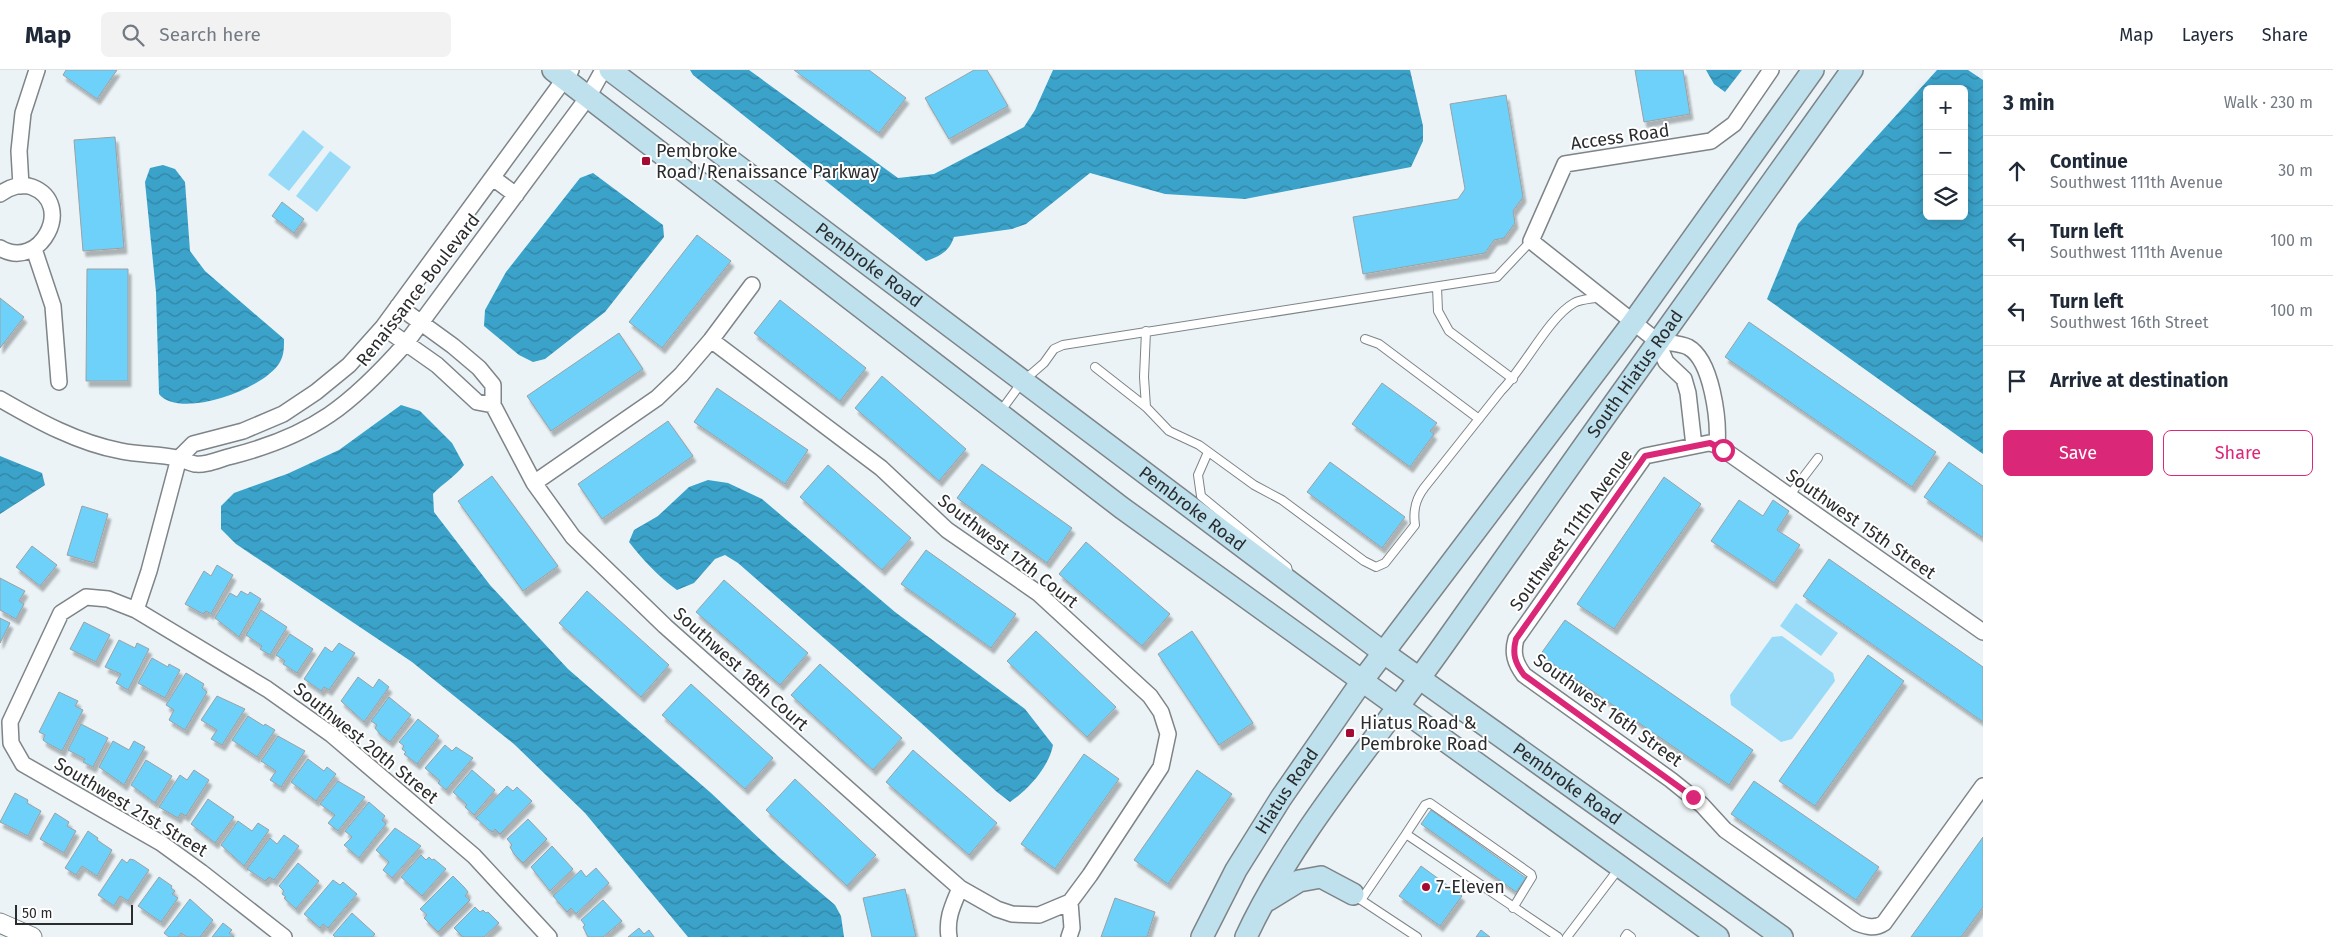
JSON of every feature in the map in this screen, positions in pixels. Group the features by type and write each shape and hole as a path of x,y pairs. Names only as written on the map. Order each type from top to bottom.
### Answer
{"main road":[{"name":"Pembroke Road","path":"610,70 1384,653 1782,937"},
{"name":"South Hiatus Road","path":"1384,653 1634,321 1813,70"},
{"name":"South Hiatus Road","path":"1420,678 1657,341 1852,70"},
{"name":"Pembroke Road","path":"563,73 588,98 1122,508 1718,937"},
{"name":"Hiatus Road","path":"1202,937 1241,862 1282,798 1362,681 1384,653"},
{"path":"1246,937 1264,902 1311,828 1420,678"},
{"path":"1264,902 1299,881 1321,877 1357,897"}],"street":[{"path":"21,186 19,151 23,113 37,70"},
{"name":"Renaissance Boulevard","path":"0,399 38,421 78,438 120,451 179,458 196,464 268,447 307,430 341,408 373,380 406,343 588,98 603,70"},
{"name":"Access Road","path":"1531,241 1565,164 1712,141 1734,124 1771,70"},
{"name":"Renaissance Boulevard","path":"179,458 193,444 243,431 283,414 316,392 348,365 383,327 493,178 563,73"},
{"path":"493,178 516,195"},
{"path":"0,194 14,186 28,186 39,190 46,196 51,206 51,226 47,236 34,249 18,254 0,248"},
{"path":"1531,241 1603,296 1657,341 1666,362 1684,379 1688,393 1694,446"},
{"path":"34,249 53,306 60,382"},
{"path":"534,483 658,398 711,340 752,285"},
{"name":"Southwest 18th Court","path":"398,306 453,346 478,368 493,385 493,405 534,483 573,537 665,626 960,888 997,909 1012,914 1038,914 1070,902"},
{"path":"383,327 437,365 477,402 493,405"},
{"name":"Southwest 17th Court","path":"711,340 881,468 947,530 1038,593 1150,696 1161,712 1168,734 1161,767 1070,902"},
{"path":"1657,341 1687,346 1702,358 1718,424 1713,444"},
{"name":"Southwest 111th Avenue","path":"1514,657 1516,639 1645,456 1713,444"},
{"name":"Southwest 15th Street","path":"1713,444 1983,632"},
{"path":"136,610 149,571 179,458"},
{"name":"Southwest 20th Street","path":"11,743 10,722 61,613 86,597 108,600 136,610 267,688 332,735 474,856 549,937"},
{"name":"Southwest 16th Street","path":"1514,657 1524,675 1671,780 1702,805 1725,830 1856,924 1867,927 1878,926 1884,923 1983,786"},
{"name":"Southwest 21st Street","path":"11,743 23,764 161,843 284,937"},
{"path":"949,937 947,926 950,912 960,888"},
{"path":"1070,902 1072,928 1070,937"},
{"path":"0,923 32,937"}],"lane":[{"path":"999,414 1022,382 1044,363 1054,349 1063,345 1497,277 1531,241"},
{"path":"1437,287 1438,311 1449,331 1513,379"},
{"path":"1095,367 1146,407 1169,431 1200,445 1254,485 1282,500 1364,561 1376,567 1385,563 1415,525 1414,511 1418,496 1513,379 1563,311 1576,302 1603,296"},
{"path":"1146,331 1144,377 1146,407"},
{"path":"1365,339 1379,344 1479,419"},
{"path":"1208,452 1198,476 1201,496 1287,567 1290,582"},
{"path":"1789,496 1818,458"},
{"path":"1417,937 1357,897 1406,834 1425,805 1430,803 1523,868 1532,877 1512,908"},
{"path":"1406,834 1512,908 1558,937"},
{"path":"1567,937 1620,866"},
{"path":"1625,937 1627,934 1631,937"}],"shaded area":[{"path":"303,130 324,147 289,191 268,175"},
{"path":"330,151 351,167 317,212 296,196"},
{"path":"1796,603 1838,633 1821,656 1780,626"},
{"path":"1782,636 1833,673 1835,681 1792,739 1781,742 1731,705 1730,695 1772,637"}],"water":[{"path":"690,70 749,70 898,178 934,174 1024,127 1035,110 1053,70 1410,70 1423,126 1423,141 1411,167 1245,199 1165,194 1090,173 1026,224 1012,229 954,237 943,253 926,261 693,75"},
{"path":"1706,70 1742,70 1725,92 1714,84"},
{"path":"1937,70 1968,70 1983,80 1983,454 1767,299 1798,224 1923,86 1923,220 1968,220 1968,85 1923,85"},
{"path":"163,165 175,169 185,182 190,251 205,271 284,339 284,351 280,362 271,372 258,382 222,398 185,404 170,401 159,394 156,292 145,182 150,168"},
{"path":"593,173 663,225 664,237 605,312 545,359 533,362 519,355 484,326 485,310 506,272 580,178"},
{"path":"401,405 420,411 452,443 464,465 433,494 434,512 490,585 568,669 711,793 779,857 835,905 841,916 844,937 688,937 585,813 515,745 412,662 236,544 221,529 221,506 234,493 287,474 339,450"},
{"path":"0,456 42,473 45,485 0,514"},
{"path":"708,480 728,483 762,499 895,612 1025,709 1053,745 1042,770 1024,791 1010,802 997,792 738,563 725,555 715,559 694,583 677,590 657,573 629,542 634,530 658,516 689,487"}],"building":[{"path":"66,70 117,70 97,99 63,75"},
{"path":"794,70 869,70 906,98 879,133"},
{"path":"974,70 987,70 1008,106 949,139 925,98"},
{"path":"1635,70 1683,70 1690,114 1644,122"},
{"path":"1506,95 1523,197 1513,211 1515,223 1504,238 1494,240 1485,253 1363,274 1353,217 1458,199 1465,189 1450,104"},
{"path":"115,137 124,248 83,251 74,140"},
{"path":"282,202 304,219 294,233 272,216"},
{"path":"697,235 731,261 662,348 629,322"},
{"path":"87,269 128,269 128,381 86,381"},
{"path":"0,298 24,317 0,348"},
{"path":"780,300 866,368 840,401 754,333"},
{"path":"1749,322 1936,452 1912,487 1725,357"},
{"path":"619,333 643,369 551,431 527,396"},
{"path":"882,376 966,449 939,481 855,408"},
{"path":"1382,383 1437,423 1430,431 1434,434 1410,467 1352,424"},
{"path":"717,388 808,450 785,484 694,422"},
{"path":"668,421 693,456 602,519 578,484"},
{"path":"1330,462 1405,517 1382,548 1307,492"},
{"path":"1949,462 1983,486 1983,538 1924,497"},
{"path":"982,464 1072,528 1047,563 957,498"},
{"path":"828,465 911,538 882,570 800,497"},
{"path":"492,476 558,566 523,591 458,501"},
{"path":"1664,477 1701,504 1614,629 1577,604"},
{"path":"1739,500 1763,516 1773,500 1789,511 1777,530 1800,545 1774,583 1711,541"},
{"path":"82,506 108,514 94,563 67,555"},
{"path":"1086,542 1170,614 1142,646 1059,574"},
{"path":"32,546 57,565 40,586 16,567"},
{"path":"926,550 1016,614 991,648 901,584"},
{"path":"1829,559 1983,667 1983,722 1803,596"},
{"path":"217,565 233,575 211,614 206,611 203,614 185,604 204,571 211,576"},
{"path":"0,578 25,591 19,601 24,604 16,619 0,610"},
{"path":"724,580 808,653 780,685 696,612"},
{"path":"241,591 248,595 250,592 261,599 239,637 215,618 230,593 237,597"},
{"path":"587,591 669,665 641,697 559,623"},
{"path":"261,610 287,627 270,655 260,649 262,646 246,635"},
{"path":"0,618 10,623 0,643"},
{"path":"1565,620 1753,750 1729,785 1540,655"},
{"path":"84,622 110,635 96,662 70,649"},
{"path":"1036,631 1116,707 1087,737 1007,661"},
{"path":"1192,631 1253,723 1219,745 1158,654"},
{"path":"290,634 313,649 297,673 283,664 285,661 276,655"},
{"path":"119,640 135,648 137,643 149,649 128,690 116,683 121,674 105,667"},
{"path":"339,643 355,653 329,690 324,687 321,691 304,679 325,647 332,652"},
{"path":"1868,655 1904,681 1815,806 1779,781"},
{"path":"152,658 168,667 169,664 180,670 165,698 138,683"},
{"path":"820,664 902,738 873,770 791,695"},
{"path":"186,673 204,684 202,688 207,692 185,730 169,720 174,710 166,705"},
{"path":"358,677 373,688 379,679 389,687 364,722 341,701"},
{"path":"691,684 773,758 745,789 662,715"},
{"path":"59,692 78,701 75,706 83,710 62,751 43,740 45,735 39,732"},
{"path":"217,696 245,709 222,745 211,739 217,730 201,720"},
{"path":"389,697 411,715 390,742 380,734 375,728 377,725 371,721"},
{"path":"248,716 264,726 265,724 275,730 257,757 232,740"},
{"path":"418,719 439,736 417,764 404,754 406,752 402,749 404,746 399,742"},
{"path":"81,724 108,738 93,767 83,762 85,759 68,750"},
{"path":"278,736 305,751 281,787 270,780 276,771 261,761"},
{"path":"113,741 129,750 134,741 145,747 124,785 99,767"},
{"path":"445,745 452,751 456,747 473,758 446,790 438,783 440,781 425,768"},
{"path":"913,750 997,823 969,855 886,782"},
{"path":"1084,754 1119,779 1055,869 1021,844"},
{"path":"308,759 324,771 327,767 336,774 316,801 291,782"},
{"path":"146,760 172,776 155,803 131,785"},
{"path":"194,770 209,780 186,816 181,813 178,818 159,807 180,775 187,780"},
{"path":"472,770 495,790 474,815 465,807 467,805 453,792"},
{"path":"1197,770 1232,794 1168,884 1134,860"},
{"path":"795,779 876,855 847,886 766,810"},
{"path":"338,781 365,797 338,831 328,823 335,815 320,804"},
{"path":"1754,781 1879,867 1856,900 1731,814"},
{"path":"507,786 513,791 517,787 532,801 500,834 495,829 493,832 489,830 476,818"},
{"path":"15,793 28,800 27,803 41,811 28,836 0,822"},
{"path":"208,799 234,817 215,843 191,824"},
{"path":"369,802 385,816 382,820 386,824 359,858 344,845 352,837 345,831"},
{"path":"1431,810 1526,878 1516,892 1421,824"},
{"path":"55,813 69,822 67,826 76,831 64,853 40,839"},
{"path":"528,819 547,839 523,863 514,854 510,847 512,845 507,839"},
{"path":"238,821 252,831 258,823 269,830 244,866 221,845"},
{"path":"395,828 421,846 392,878 383,870 389,862 376,850"},
{"path":"88,831 112,850 97,876 82,866 76,875 65,868"},
{"path":"284,835 299,846 274,880 269,877 265,881 247,869 270,838 277,844"},
{"path":"1983,837 1983,907 1961,937 1911,937"},
{"path":"552,846 573,869 550,891 531,867"},
{"path":"421,855 426,860 429,857 432,860 434,859 446,869 422,896 401,877"},
{"path":"122,859 127,863 130,859 134,860 149,870 128,901 120,896 114,906 98,895"},
{"path":"298,863 319,881 296,909 284,898 286,897 282,894 284,891 279,886"},
{"path":"1421,866 1462,896 1440,926 1399,896"},
{"path":"596,868 609,883 576,914 571,908 567,912 553,896 581,870 586,877"},
{"path":"453,876 468,892 465,896 470,900 438,932 424,918 427,915 420,909"},
{"path":"159,877 172,886 171,888 175,891 172,894 178,898 161,922 138,906"},
{"path":"333,880 340,885 343,882 357,894 328,928 323,924 320,928 304,914"},
{"path":"905,889 916,937 872,937 863,898"},
{"path":"1115,898 1155,912 1147,937 1101,937"},
{"path":"190,899 213,920 200,937 187,937 181,933 178,937 169,937 164,933"},
{"path":"603,900 622,921 603,937 588,937 583,927 585,925 581,920"},
{"path":"475,907 480,912 483,910 486,913 488,912 499,923 484,937 463,937 454,928"},
{"path":"352,913 375,934 372,937 335,937 333,935"},
{"path":"223,923 232,930 229,933 234,937 212,937"},
{"path":"639,928 644,934 649,930 654,937 628,937"},
{"path":"1481,930 1490,937 1476,937"}],"place":[{"name":"Pembroke Road/Renaissance Parkway","path":"646,161"},
{"name":"Hiatus Road & Pembroke Road","path":"1350,733"},
{"name":"7-Eleven","path":"1426,887"}],"route":[{"path":"1693,797 1524,675 1514,657 1514,649 1516,639 1645,456 1710,443 1717,445 1723,450"}]}
